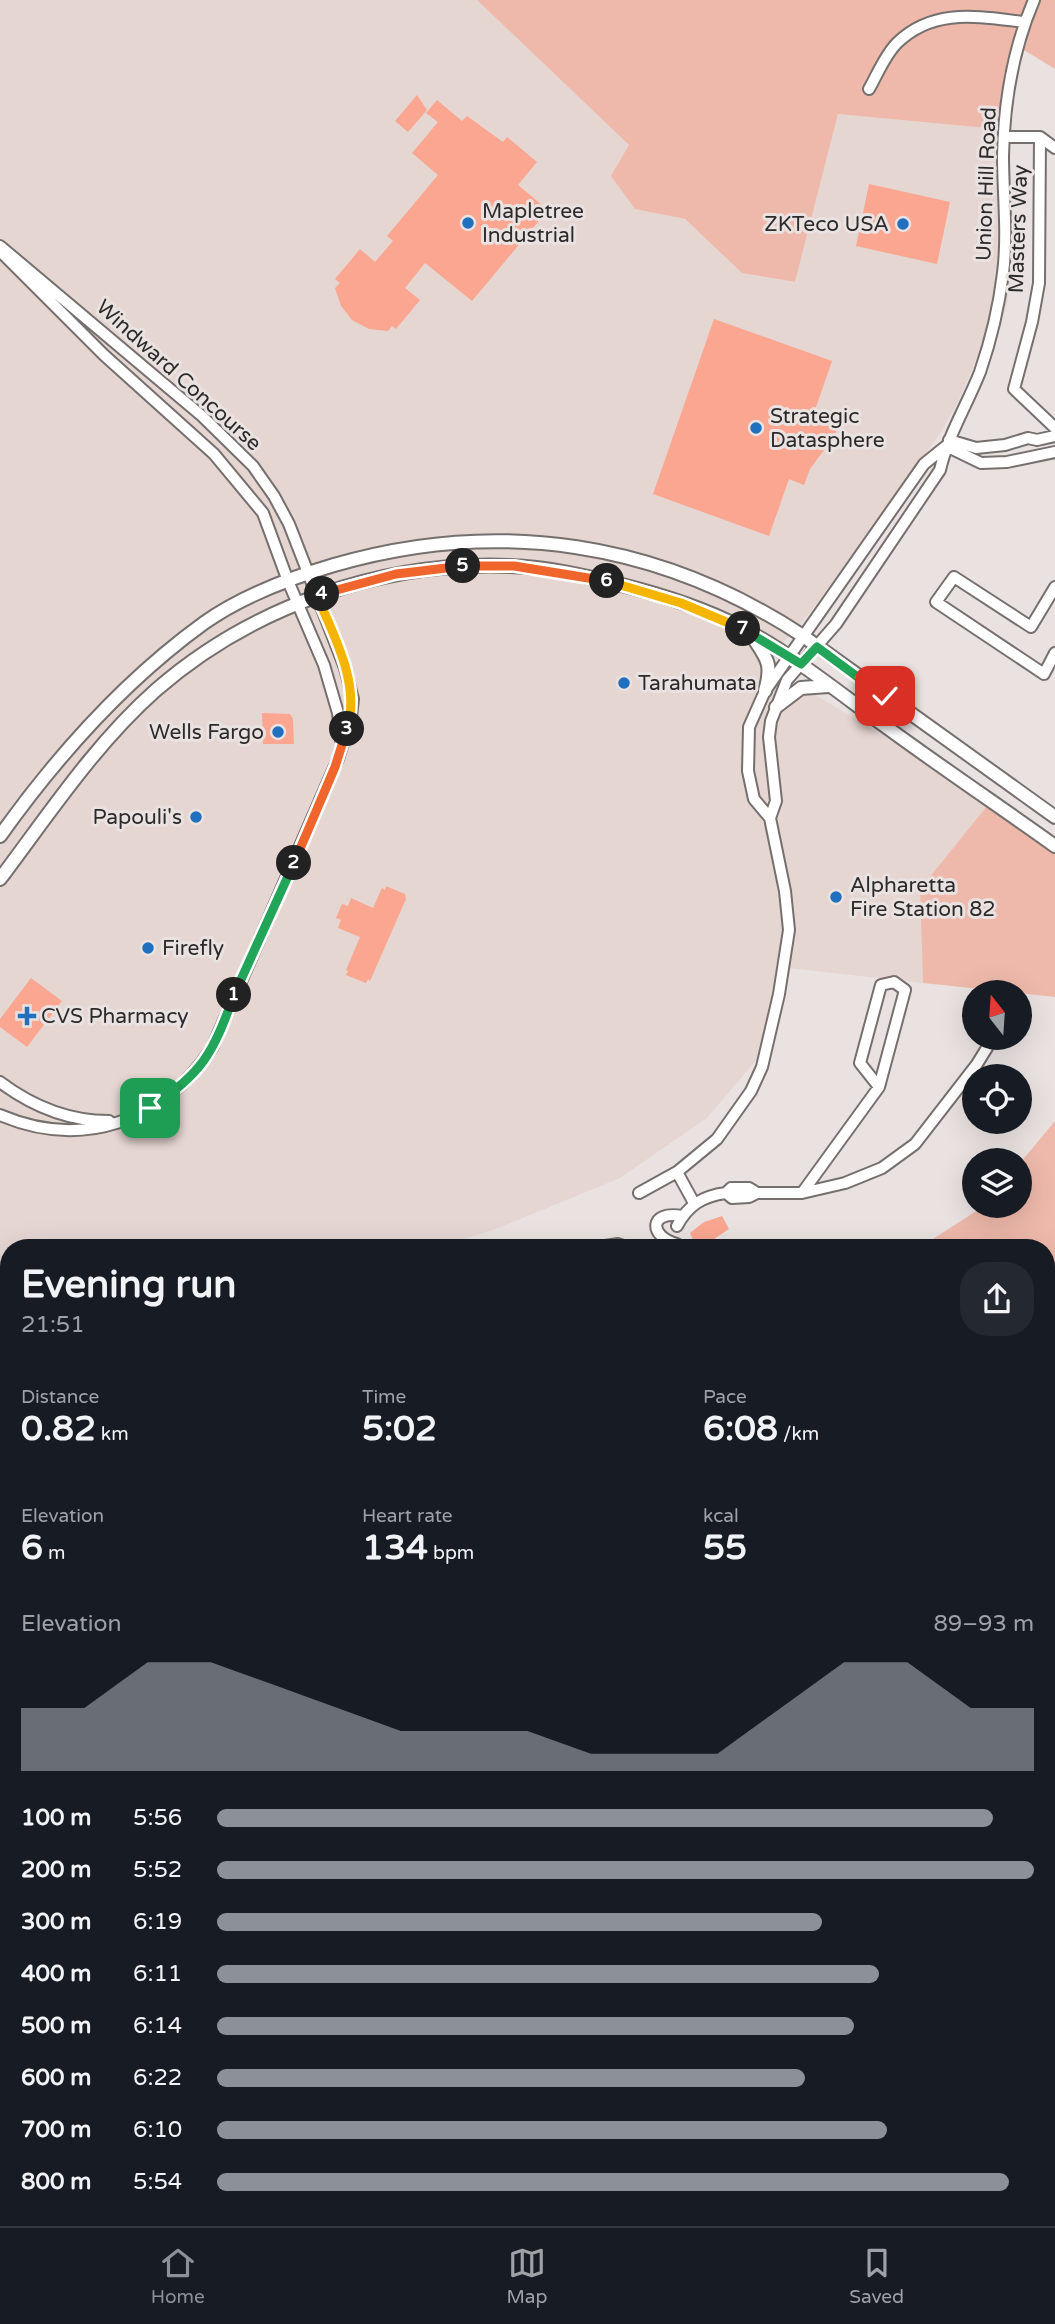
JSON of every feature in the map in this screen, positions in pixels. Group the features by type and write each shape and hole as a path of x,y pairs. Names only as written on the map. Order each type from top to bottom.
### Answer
{"main road":[{"path":"0,836 31,794 122,691 205,623 229,608 308,572 396,549 438,542 497,540 549,543 636,558 688,575 732,594 803,636 1055,817"},
{"path":"0,879 112,733 158,689 200,657 246,628 317,596 396,574 468,565 514,566 605,581 681,603 749,633 801,664 1055,846"},
{"path":"749,633 769,663 770,673 765,691"},
{"path":"776,707 801,688 830,686"}],"street":[{"name":"Union Hill Road","path":"770,818 776,801 769,737 776,707 787,680 836,624 940,470 947,443 979,372 992,330 1003,275 1006,241 1004,137 1012,72 1025,22 1034,0"},
{"path":"869,89 897,43 935,19 955,16 1025,22"},
{"name":"Masters Way","path":"1004,137 1040,137 1055,148"},
{"name":"Masters Way","path":"1040,137 1039,283 1032,323 1014,389 1055,428"},
{"name":"Windward Concourse","path":"0,248 202,416 253,466 284,515 345,668 353,699 351,717 341,750 314,819 212,1048 182,1086 150,1108 96,1129 76,1132 32,1127 0,1115"},
{"name":"Windward Concourse","path":"0,248 104,355 214,454 250,494 263,513 297,604 324,665 334,696 341,750"},
{"path":"947,443 976,448 1055,436"},
{"name":"Union Hill Road","path":"770,818 754,799 747,752 749,727 765,691 924,464 947,443"},
{"path":"947,443 981,463 1007,462 1055,452"},
{"path":"976,448 981,463"},
{"path":"890,511 908,521"},
{"path":"1055,587 1031,627 954,577 936,602 1044,674 1055,653"},
{"path":"639,1193 677,1172 717,1139 751,1091 762,1067 771,1034 789,930 785,891 770,818"},
{"path":"802,1193 879,1087 905,990 894,982 881,985 860,1063 879,1087"},
{"path":"673,1239 679,1221 694,1203 712,1195 726,1193 731,1188 742,1193 802,1193 845,1183 882,1168 915,1144 985,1050"},
{"path":"0,1082 37,1106 60,1114 94,1121 115,1121"},
{"path":"677,1172 694,1203"},
{"path":"665,1239 657,1231 657,1220 667,1214 679,1221"}],"shaded area":[{"path":"0,0 477,0 629,145 635,209 685,219 742,273 795,282 838,114 1008,130 1015,258 1006,309 993,344 979,352 959,400 941,432 809,614 764,664 991,801 920,889 923,983 789,968 775,1038 707,1118 620,1178 496,1229 464,1239 0,1239"},
{"path":"477,0 1055,0 1055,69 1019,47 1008,130 838,114 795,282 742,273 685,219 635,209 611,176 629,145"},
{"path":"991,801 1055,848 1055,997 1032,995 1032,980 962,980 962,987 923,983 920,889"},
{"path":"1055,1121 1055,1239 933,1239 965,1218 1032,1218 1032,1149"}],"building":[{"path":"417,95 427,110 408,132 395,121"},
{"name":"Mapletree Industrial","path":"437,100 462,121 467,116 503,142 507,137 537,162 518,185 548,210 472,301 425,263 405,288 420,300 396,329 392,326 388,331 369,329 352,320 341,306 335,288 340,283 335,279 360,249 375,262 393,241 387,236 438,175 412,153 438,122 426,113"},
{"name":"ZKTeco USA","path":"869,184 950,202 937,264 856,246"},
{"name":"Strategic Datasphere","path":"714,319 832,361 815,410 839,422 835,435 810,469 804,485 789,479 769,536 653,494"},
{"name":"Wells Fargo","path":"262,713 290,714 293,719 294,744 263,744"},
{"path":"386,886 405,894 406,899 370,981 368,979 366,983 346,975 360,937 338,928 341,920 336,918 342,904 348,906 351,898 373,908 382,888 385,890"},
{"name":"CVS Pharmacy","path":"31,978 62,1001 27,1047 0,1027 0,1019"},
{"path":"722,1216 729,1229 714,1239 693,1239 690,1233 704,1222"}],"place":[{"name":"Mapletree Industrial","path":"468,223"},
{"name":"ZKTeco USA","path":"903,224"},
{"name":"Strategic Datasphere","path":"756,428"},
{"name":"Tarahumata","path":"624,683"},
{"name":"Wells Fargo","path":"278,732"},
{"name":"Papouli's","path":"196,817"},
{"name":"Alpharetta Fire Station 82","path":"836,897"},
{"name":"Firefly","path":"148,948"},
{"name":"CVS Pharmacy","path":"27,1016"}],"route":[{"path":"150,1108 197,1072 212,1048 338,759 351,717 353,699 345,668 317,596 396,574 468,565 514,566 550,571 605,581 681,603 737,626 801,664 817,647 885,696"}]}
